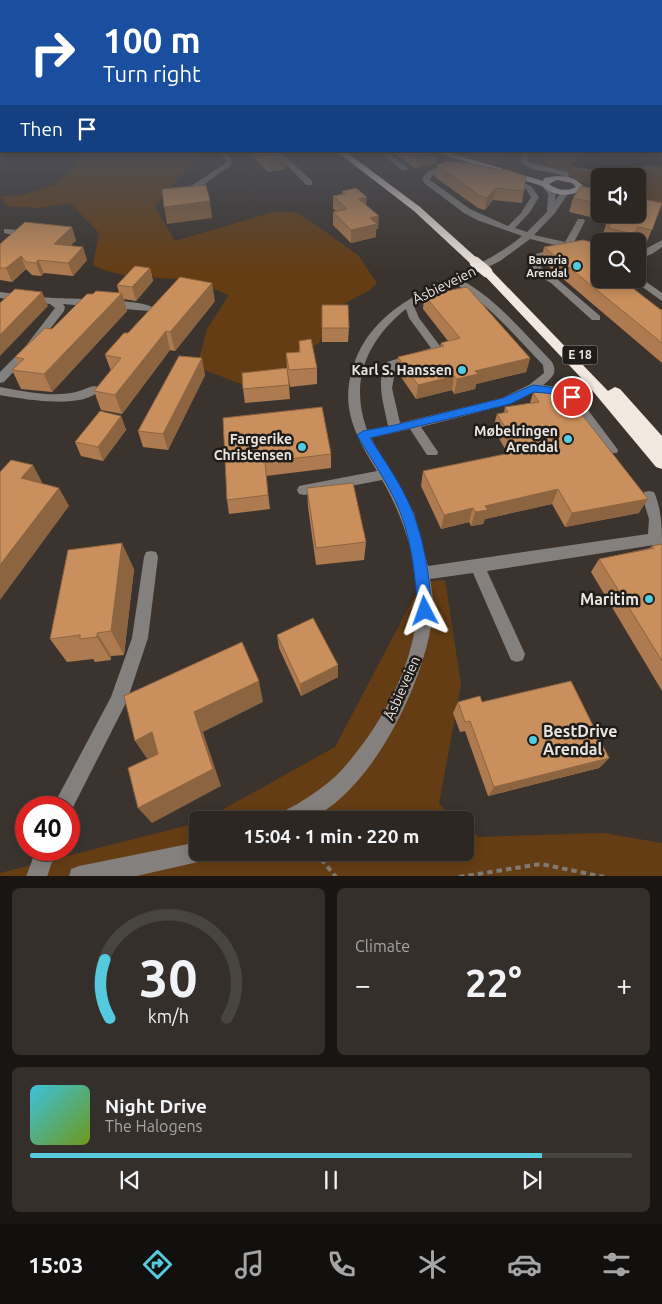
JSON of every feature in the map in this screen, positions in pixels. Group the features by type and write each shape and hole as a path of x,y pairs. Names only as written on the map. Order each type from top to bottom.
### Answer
{"highway":[{"name":"E 18","path":"390,189 479,260"},
{"name":"E 18","path":"399,189 427,210 606,382 662,446"},
{"name":"E 18","path":"490,270 591,380 662,463"}],"main road":[{"path":"558,189 568,192 585,189"},
{"path":"568,192 575,189"}],"street":[{"path":"180,198 193,189"},
{"path":"438,189 467,211 480,218 529,236 591,251"},
{"path":"509,229 518,222 531,206 535,197 531,189"},
{"path":"549,189 552,194 550,210"},
{"name":"Åsbieveien","path":"304,811 332,792 365,756 390,719 405,688 418,650 425,611 422,574 415,538 405,507 363,435 353,410 353,389 362,354 378,328 388,317 408,303 498,258 529,236 550,210 568,192"},
{"path":"581,222 565,250 535,257 532,261 542,274 554,281 596,318"},
{"path":"0,252 19,234 7,232"},
{"path":"646,253 662,242"},
{"path":"363,435 395,429 506,401 533,388 549,374 548,364 490,304 479,294 455,280"},
{"path":"646,286 662,298"},
{"path":"0,295 149,308"},
{"path":"0,379 29,349 59,311 60,307 53,301"},
{"path":"395,429 386,388 386,374 391,364 438,350 414,318 408,303"},
{"path":"533,388 556,391 572,397 612,450"},
{"path":"0,391 43,399 60,400 80,396 94,390"},
{"path":"413,424 432,452"},
{"path":"304,490 385,474"},
{"path":"422,574 659,540 656,519 649,496"},
{"path":"68,796 121,692 140,638 151,557"},
{"path":"478,567 517,654"},
{"path":"79,876 189,854"},
{"path":"36,876 42,861"}],"path":[{"path":"324,861 336,876"},
{"path":"459,876 541,864 604,876"}],"shaded area":[{"path":"41,189 170,189 155,206 175,241 276,211 299,213 358,255 377,283 370,290 340,306 320,342 272,376 246,386 197,367 207,329 229,295 190,281 138,277 115,273 93,265 99,233 70,203 37,208 7,206 0,196 23,195"},
{"path":"646,189 662,189 662,206 646,201"},
{"path":"445,580 461,684 439,804 447,811 220,811 335,747 422,582"},
{"path":"189,825 189,861 474,861 474,833 479,837 604,833 662,843 662,876 0,876 0,873 47,861 80,861 80,853"}],"building":[{"path":"162,189 207,189 210,201 164,207"},
{"path":"357,189 367,197 359,199 379,216 370,218 377,224 351,230 333,212 347,209 333,196 345,194 342,191"},
{"path":"470,189 495,189 487,198 480,196"},
{"path":"504,189 524,189 524,191"},
{"path":"579,189 591,189 591,202 573,198"},
{"path":"646,200 662,203 652,230 638,227 635,233 630,233 608,228 611,223 646,223"},
{"path":"25,222 72,227 54,244 83,247 68,263 38,260 36,263 26,262 21,256 6,268 0,268 0,244"},
{"path":"583,240 591,242 591,285 544,247"},
{"path":"135,266 150,268 132,287 117,285"},
{"path":"180,277 212,283 170,332 166,331 115,395 94,391 121,358 105,355 107,352 124,333 128,333"},
{"path":"467,287 530,358 475,371 478,374 457,379 454,376 418,385 398,357 444,346 441,343 460,338 424,295"},
{"path":"594,288 633,288 662,309 662,343"},
{"path":"15,289 42,292 0,335 0,303"},
{"path":"96,291 122,293 44,374 12,370 24,359 15,357 45,328 52,329 87,294 93,294"},
{"path":"322,305 348,305 349,328 322,328"},
{"path":"311,339 317,368 289,370 286,353 300,352 299,341"},
{"path":"179,356 202,358 163,434 138,431"},
{"path":"287,368 289,385 243,389 242,373"},
{"path":"562,389 648,499 572,513 558,489 485,506 488,510 475,512 473,508 444,515 423,471 520,451 497,414 508,412 505,407 539,402 533,393"},
{"path":"322,407 331,454 265,462 268,495 227,500 223,418"},
{"path":"100,411 121,416 98,447 75,442"},
{"path":"11,460 33,465 21,478 59,488 0,565 0,472"},
{"path":"353,483 366,542 316,548 307,488"},
{"path":"122,543 111,631 97,633 97,637 80,639 80,635 50,639 68,550"},
{"path":"662,544 662,661 599,559 654,548 652,546"},
{"path":"313,618 338,665 300,684 277,635"},
{"path":"242,642 259,681 194,712 213,769 138,808 128,768 158,754 152,732 135,741 124,696"},
{"path":"571,681 609,758 494,787 470,721 465,722 458,702 480,696 482,702"}],"place":[{"name":"Bavaria Arendal","path":"577,266"},
{"name":"Karl S. Hanssen","path":"462,370"},
{"name":"Møbelringen Arendal","path":"568,439"},
{"name":"Fargerike Christensen","path":"302,447"},
{"name":"Maritim","path":"649,599"},
{"name":"BestDrive Arendal","path":"533,740"}],"route":[{"path":"425,611 422,574 415,538 405,507 363,435 395,429 506,401 533,388 556,391 572,397"}]}
